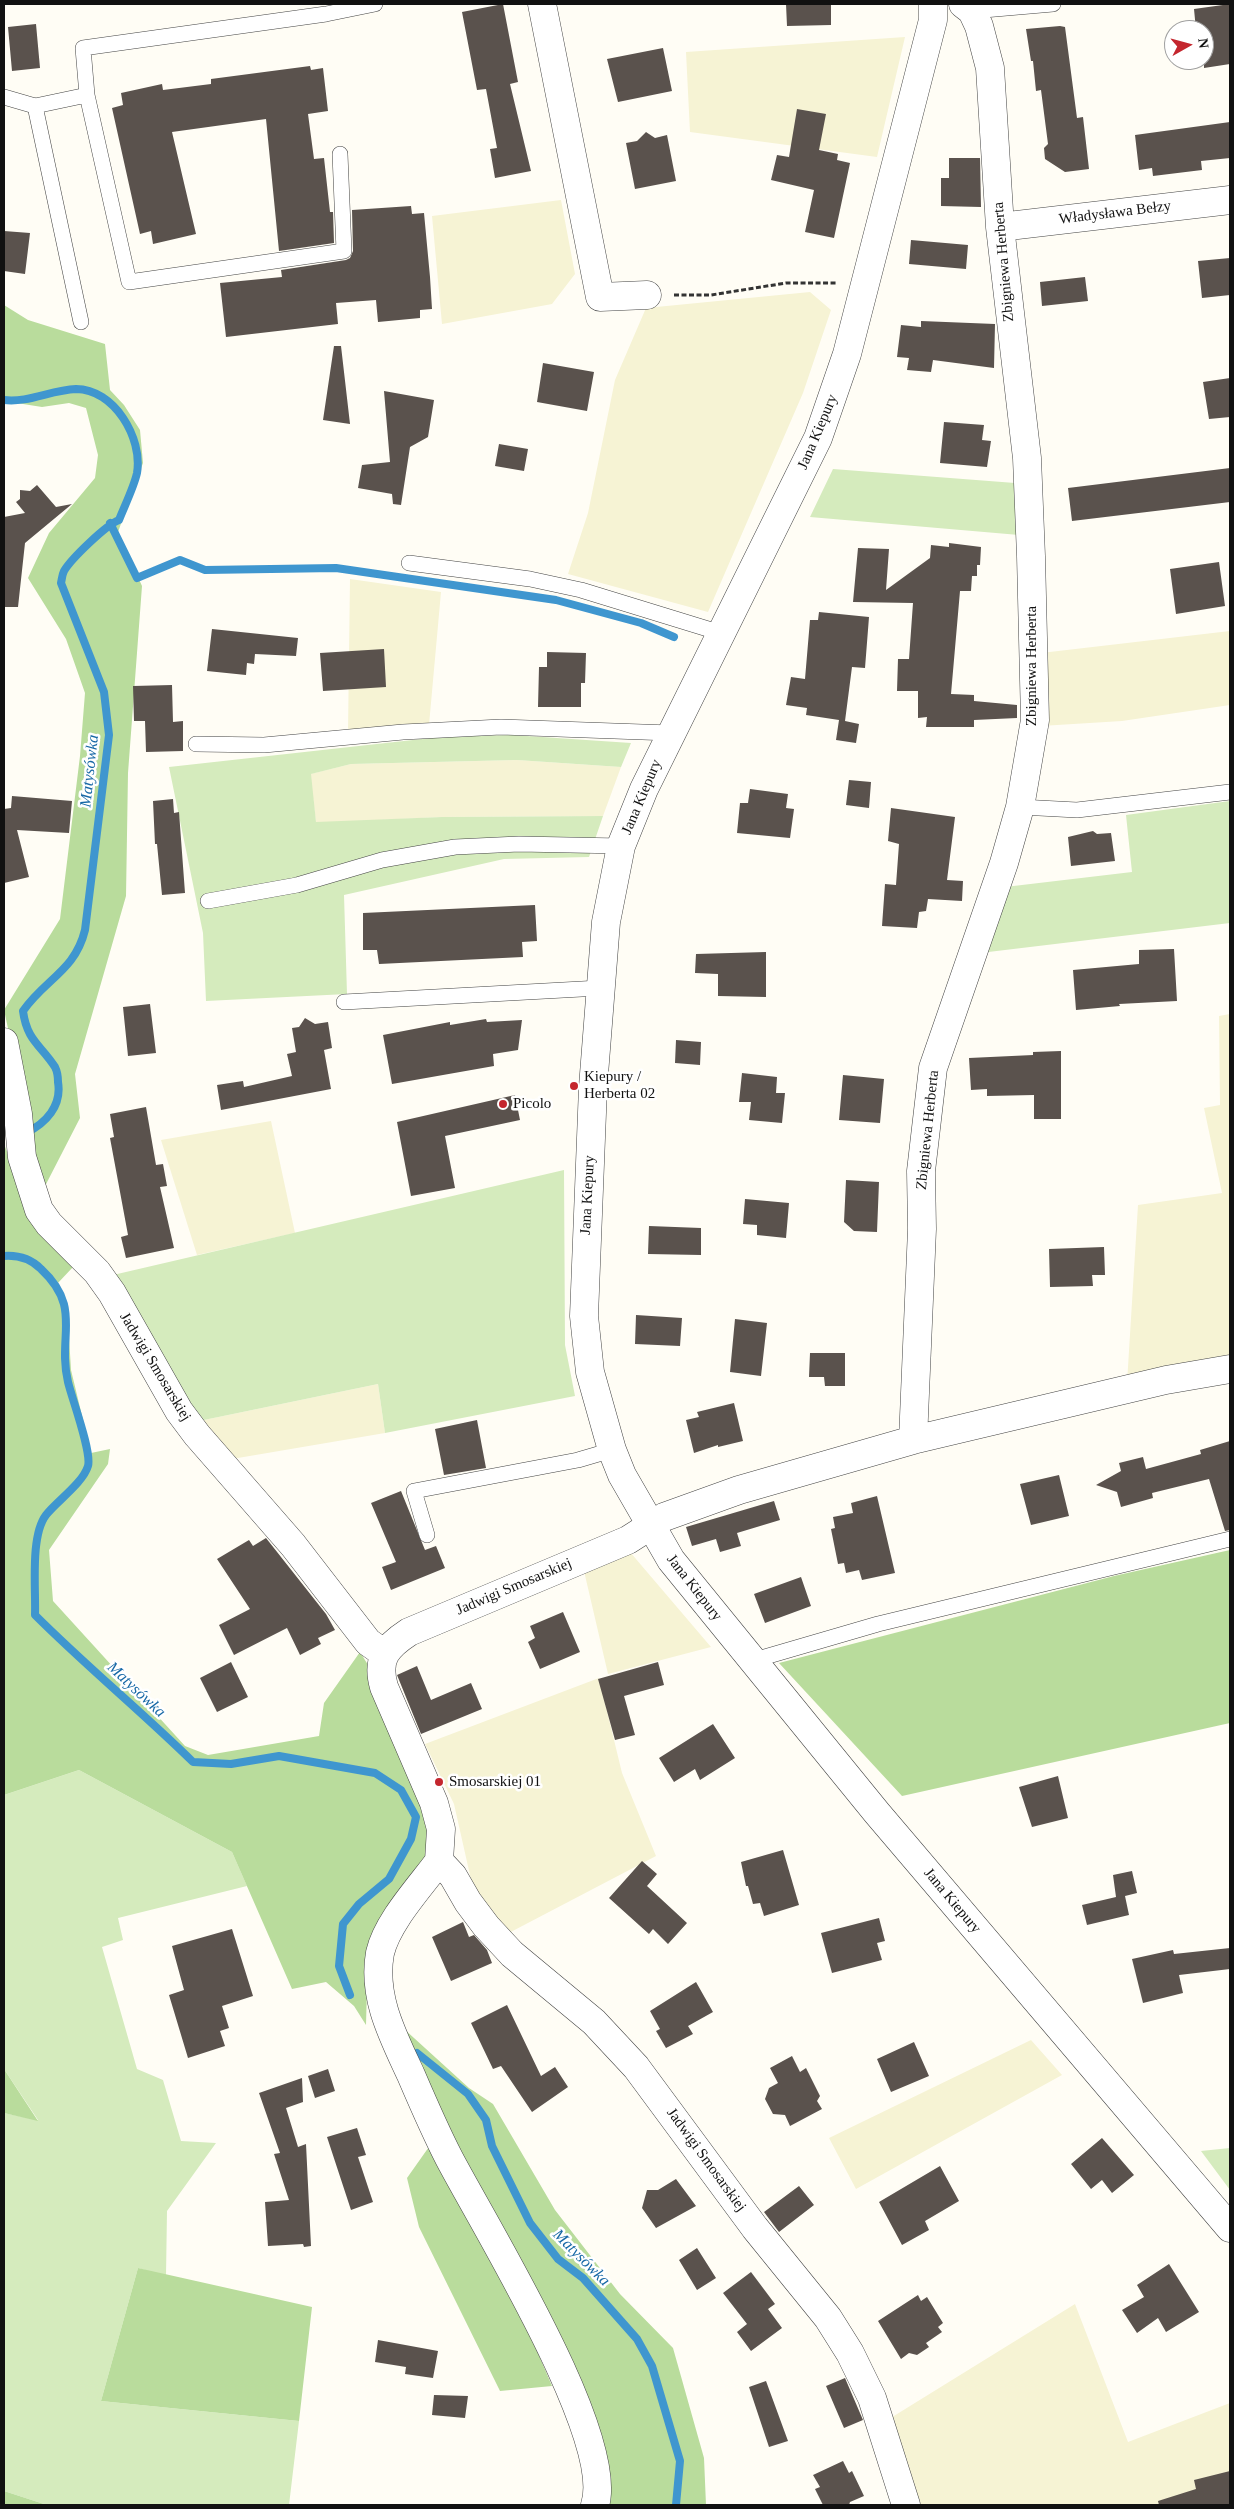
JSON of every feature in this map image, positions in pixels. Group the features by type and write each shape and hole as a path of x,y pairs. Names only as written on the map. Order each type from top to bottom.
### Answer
{"street":[{"path":"542,4 600,297 647,296"},
{"name":"Jana Kiepury","path":"933,4 933,20 847,354 818,438 671,733 644,789 621,846 606,922 588,1183 584,1316 590,1372 612,1450 622,1475 649,1526 671,1560 751,1661 877,1813 1230,2228"},
{"name":"Zbigniewa Herberta","path":"913,1440 922,1229 921,1171 933,1068 1004,863 1020,807 1035,720 1027,458 1000,227 990,68 984,40 967,7"},
{"name":"Władysława Bełzy","path":"1000,227 1230,200"},
{"name":"Jadwigi Smosarskiej","path":"4,1042 18,1114 22,1157 39,1210 49,1224 97,1272 112,1293 179,1411 229,1474 293,1545 368,1642 385,1654 396,1641 409,1632 628,1540 664,1517 739,1490 913,1440 1166,1380 1230,1369"},
{"path":"385,1654 380,1671 384,1687 434,1803 441,1829 438,1861 387,1932 377,1976 380,2001 390,2029 448,2156 549,2342 574,2398 588,2436 597,2471 598,2496 595,2505"},
{"name":"Jadwigi Smosarskiej","path":"438,1861 453,1876 468,1902 486,1926 512,1954 594,2022 636,2067 755,2228 828,2318 850,2353 872,2398 906,2505"}],"lane":[{"path":"340,154 344,251 130,282 87,95 83,48 326,14 375,4"},
{"path":"967,7 1053,4"},
{"path":"4,97 35,106 87,95"},
{"path":"35,106 81,322"},
{"path":"409,563 530,579 564,586 722,633"},
{"path":"196,744 264,745 421,731 501,727 671,733"},
{"path":"1020,807 1077,810 1230,792"},
{"path":"208,901 297,885 382,860 455,847 519,844 621,846"},
{"path":"344,1002 600,988"},
{"path":"426,1535 414,1491 578,1460 612,1450"},
{"path":"751,1661 878,1624 1230,1539"}],"path":[{"path":"647,296 711,295 786,283 865,284"}],"shaded area":[{"path":"905,37 877,157 690,132 686,52"},
{"path":"561,200 575,274 552,304 442,324 432,216"},
{"path":"810,292 831,310 803,393 708,612 568,574 588,513 615,380 646,308"},
{"path":"350,579 441,592 429,725 348,732"},
{"path":"1230,631 1230,705 1122,721 1041,726 1041,653"},
{"path":"517,760 621,767 603,816 442,817 316,823 310,774 351,764"},
{"path":"1230,1014 1230,1364 1127,1383 1138,1205 1222,1193 1204,1108 1220,1105 1219,1016"},
{"path":"271,1121 295,1233 197,1255 161,1140"},
{"path":"378,1384 385,1433 232,1459 199,1421"},
{"path":"630,1552 711,1647 608,1674 584,1571"},
{"path":"599,1678 622,1773 656,1856 505,1935 474,1893 454,1804 425,1744"},
{"path":"1031,2040 1062,2075 856,2189 829,2138"},
{"path":"1075,2304 1128,2442 1230,2403 1230,2505 921,2505 889,2419"}],"green space":[{"path":"4,305 28,320 105,344 110,390 124,405 140,430 143,463 118,532 142,586 128,773 126,896 75,1074 80,1118 43,1190 4,1010 60,919 80,756 85,693 66,639 28,578 49,533 95,478 98,455 86,408 69,403 42,407 4,401"},
{"path":"833,469 1015,483 1019,535 810,517"},
{"path":"512,735 631,743 621,767 517,760 351,764 311,774 316,822 442,817 603,816 589,857 504,859 344,895 347,994 206,1001 203,933 169,767 440,737"},
{"path":"1230,801 1230,923 980,953 1005,887 1132,872 1126,815"},
{"path":"4,1144 21,1188 73,1267 57,1284 67,1304 71,1370 91,1453 110,1449 108,1464 49,1550 53,1601 185,1746 208,1755 319,1736 324,1703 360,1652 373,1673 428,1809 431,1844 367,1987 366,2025 354,2006 326,1982 292,1989 232,1852 79,1770 4,1795"},
{"path":"564,1170 565,1345 575,1396 385,1433 378,1384 199,1421 113,1275"},
{"path":"1230,1550 1230,1723 902,1796 779,1663 1114,1576"},
{"path":"79,1770 232,1852 247,1886 118,1918 123,1940 102,1947 137,2069 163,2080 181,2141 216,2143 167,2211 166,2276 138,2268 101,2401 299,2421 289,2505 47,2505 4,2491 4,2113 38,2120 4,2069 4,1795"},
{"path":"403,2028 469,2088 493,2104 555,2210 620,2294 673,2348 704,2458 706,2505 600,2505 606,2490"},
{"path":"4,2069 38,2121 4,2113"},
{"path":"431,2144 513,2294 552,2386 500,2391 419,2227 407,2178"},
{"path":"1230,2148 1230,2190 1201,2151"},
{"path":"138,2268 312,2307 299,2421 101,2401"},
{"path":"4,2491 47,2505 4,2505"}],"building":[{"path":"503,4 518,82 510,84 531,171 495,178 490,149 497,148 486,89 477,90 462,12"},
{"path":"786,4 831,4 831,25 787,26"},
{"path":"1230,4 1230,64 1214,66 1214,20 1195,20 1194,9"},
{"path":"36,24 40,68 12,71 8,27"},
{"path":"1065,27 1077,118 1083,117 1089,169 1065,172 1045,159 1044,148 1048,144 1041,90 1036,91 1033,61 1031,61 1026,29"},
{"path":"663,48 672,91 618,102 607,59"},
{"path":"310,66 311,70 323,68 328,111 308,114 314,159 324,158 330,212 333,212 334,243 279,251 266,119 172,132 196,234 153,244 151,231 140,234 112,108 123,105 121,93 162,84 163,90 211,84 211,79"},
{"path":"797,109 826,114 819,150 838,154 837,160 850,163 834,238 805,232 814,190 771,180 777,155 789,157"},
{"path":"1230,122 1230,158 1201,161 1202,170 1153,176 1152,168 1139,170 1135,135"},
{"path":"646,132 655,138 667,135 676,181 635,189 626,143 637,141"},
{"path":"949,158 980,158 981,207 941,206 941,178 949,178"},
{"path":"411,206 412,214 424,213 430,277 432,309 420,310 420,318 378,322 376,300 336,303 338,324 226,337 220,283 282,277 281,270 346,260 350,258 353,251 352,210"},
{"path":"4,231 30,233 25,274 4,271"},
{"path":"911,240 968,245 966,269 909,264"},
{"path":"1230,258 1230,295 1202,298 1198,261"},
{"path":"1085,277 1088,301 1042,306 1040,282"},
{"path":"921,321 995,324 994,368 933,360 931,372 907,370 909,358 897,357 901,325 921,327"},
{"path":"334,346 341,346 350,424 323,420"},
{"path":"543,363 594,372 587,411 537,402"},
{"path":"1230,378 1230,417 1209,419 1203,382"},
{"path":"384,391 434,400 428,437 410,447 401,505 393,504 392,494 358,488 362,465 390,462"},
{"path":"944,422 984,425 982,440 991,441 987,467 940,463"},
{"path":"499,444 528,449 524,471 495,466"},
{"path":"1230,468 1230,502 1072,521 1068,488"},
{"path":"37,485 56,507 72,504 25,543 18,607 4,607 4,517 25,513 16,502 20,499 20,490 30,491"},
{"path":"949,543 981,547 980,565 977,565 977,576 972,576 971,591 960,591 951,694 974,695 974,701 1017,705 1017,718 974,720 974,727 926,727 927,717 918,718 918,691 897,691 898,659 909,659 913,603 853,602 858,548 889,549 886,590 930,558 931,545 949,547"},
{"path":"1219,562 1225,606 1176,614 1170,569"},
{"path":"819,612 869,617 865,668 852,667 845,721 859,724 856,743 836,740 839,720 806,715 807,708 786,705 791,677 805,679 810,620 818,620"},
{"path":"212,629 298,638 296,656 255,654 254,664 247,663 246,675 207,671"},
{"path":"384,649 386,687 323,691 320,653"},
{"path":"547,652 586,653 585,683 581,683 581,707 538,707 539,667 547,667"},
{"path":"172,685 173,722 183,721 183,751 146,752 145,721 134,721 133,686"},
{"path":"849,780 871,782 869,808 846,805"},
{"path":"750,789 788,794 786,808 794,809 790,838 737,833 740,803 748,803"},
{"path":"12,796 72,801 69,833 17,830 29,877 4,883 4,809 11,808"},
{"path":"173,799 174,813 179,812 185,893 162,895 157,844 155,844 153,801"},
{"path":"891,808 955,817 947,880 963,881 962,901 928,899 926,911 919,912 917,928 882,926 885,884 896,885 899,844 888,841"},
{"path":"1093,831 1097,834 1111,833 1115,861 1071,866 1068,837"},
{"path":"535,905 537,941 522,942 523,957 379,964 377,950 363,950 363,913"},
{"path":"1174,949 1177,1001 1119,1004 1120,1006 1076,1010 1073,970 1139,964 1139,950"},
{"path":"766,952 766,997 718,996 718,974 695,973 696,954"},
{"path":"150,1004 156,1053 128,1056 123,1007"},
{"path":"305,1018 315,1024 328,1022 332,1048 324,1050 331,1089 221,1110 217,1085 243,1081 244,1087 292,1076 287,1054 296,1052 292,1028 299,1027"},
{"path":"486,1019 487,1022 522,1020 518,1050 493,1054 494,1066 392,1084 383,1035 450,1022 450,1025"},
{"path":"676,1040 701,1042 700,1065 675,1063"},
{"path":"1061,1051 1061,1119 1034,1119 1034,1095 987,1096 987,1089 971,1090 969,1058 1033,1055 1033,1052"},
{"path":"742,1073 777,1077 776,1093 785,1093 782,1123 749,1120 751,1102 739,1102"},
{"path":"843,1075 884,1079 880,1123 839,1120"},
{"path":"515,1095 520,1120 445,1136 455,1188 411,1196 397,1122"},
{"path":"146,1107 156,1165 163,1164 167,1186 160,1187 174,1248 126,1258 121,1237 128,1235 110,1138 114,1137 110,1114"},
{"path":"846,1180 879,1182 877,1232 854,1231 844,1222"},
{"path":"745,1199 789,1203 786,1238 757,1235 757,1225 743,1224"},
{"path":"649,1226 701,1228 701,1255 648,1254"},
{"path":"1104,1247 1105,1275 1092,1275 1093,1286 1050,1287 1049,1249"},
{"path":"636,1315 682,1318 680,1346 635,1344"},
{"path":"735,1319 767,1323 761,1376 730,1372"},
{"path":"810,1353 845,1353 845,1386 825,1386 824,1377 809,1377"},
{"path":"734,1403 743,1441 718,1447 718,1445 694,1453 686,1420 699,1417 697,1412"},
{"path":"477,1420 486,1468 444,1475 435,1429"},
{"path":"1230,1441 1230,1530 1225,1531 1209,1479 1152,1493 1153,1498 1121,1507 1117,1492 1096,1485 1121,1471 1119,1463 1143,1457 1146,1469 1201,1454 1200,1450"},
{"path":"1059,1475 1069,1516 1031,1525 1020,1484"},
{"path":"401,1491 425,1550 436,1546 445,1568 391,1590 382,1567 396,1562 371,1503"},
{"path":"877,1496 895,1573 862,1580 859,1570 846,1573 844,1563 838,1564 831,1529 835,1528 833,1517 853,1513 851,1503"},
{"path":"774,1501 780,1520 737,1533 741,1546 720,1552 716,1539 692,1546 686,1527"},
{"path":"266,1538 326,1614 335,1630 318,1638 321,1644 300,1655 287,1628 234,1655 219,1625 250,1609 217,1559 249,1540 253,1546"},
{"path":"801,1577 811,1606 765,1623 754,1594"},
{"path":"563,1612 580,1652 540,1669 528,1642 535,1638 530,1626"},
{"path":"231,1662 248,1697 217,1712 200,1678"},
{"path":"658,1662 664,1685 624,1696 635,1735 615,1740 598,1679"},
{"path":"417,1666 431,1700 471,1683 482,1709 421,1734 397,1675"},
{"path":"713,1724 735,1758 700,1780 695,1769 674,1782 659,1758"},
{"path":"1058,1776 1068,1818 1032,1827 1019,1787"},
{"path":"783,1850 799,1905 764,1916 760,1903 753,1904 748,1886 746,1886 741,1862"},
{"path":"642,1861 657,1874 647,1886 687,1923 668,1944 653,1929 649,1934 609,1898"},
{"path":"1132,1871 1137,1893 1125,1896 1129,1915 1087,1925 1082,1905 1116,1897 1113,1875"},
{"path":"879,1918 885,1941 877,1943 882,1960 832,1973 821,1933"},
{"path":"463,1922 469,1937 474,1935 487,1950 492,1963 451,1981 432,1937"},
{"path":"232,1929 253,1996 222,2006 229,2028 220,2031 225,2046 188,2058 169,1995 184,1990 172,1946"},
{"path":"1230,1948 1230,1969 1179,1975 1183,1993 1143,2003 1132,1959 1173,1950 1174,1954"},
{"path":"696,1982 713,2012 688,2026 693,2034 666,2048 656,2031 660,2029 650,2011"},
{"path":"507,2005 541,2076 555,2067 568,2087 532,2112 501,2066 493,2069 471,2023"},
{"path":"914,2042 929,2076 891,2092 877,2059"},
{"path":"792,2056 800,2072 806,2068 820,2096 817,2101 822,2109 790,2126 785,2115 773,2114 765,2099 769,2088 778,2083 770,2068"},
{"path":"328,2069 335,2091 315,2098 308,2076"},
{"path":"302,2078 303,2102 286,2108 298,2147 306,2144 311,2246 304,2247 303,2244 268,2246 265,2202 289,2200 274,2154 280,2153 259,2093"},
{"path":"357,2128 366,2155 358,2157 373,2202 351,2210 327,2137"},
{"path":"1102,2138 1134,2175 1112,2193 1102,2180 1091,2189 1071,2164"},
{"path":"940,2166 959,2201 925,2221 929,2230 902,2245 879,2202"},
{"path":"676,2179 696,2206 656,2228 642,2208 647,2190 658,2190"},
{"path":"799,2186 814,2205 779,2232 764,2212"},
{"path":"697,2248 716,2278 697,2290 679,2260"},
{"path":"1169,2264 1199,2312 1166,2332 1158,2318 1137,2333 1122,2310 1144,2297 1137,2285"},
{"path":"751,2272 775,2304 768,2309 782,2328 751,2351 737,2332 747,2324 723,2293"},
{"path":"918,2295 921,2301 927,2297 943,2323 938,2327 942,2332 926,2343 929,2347 917,2355 909,2353 901,2359 878,2321"},
{"path":"378,2340 438,2351 433,2378 405,2374 406,2367 375,2362"},
{"path":"845,2378 863,2420 844,2428 826,2386"},
{"path":"766,2381 788,2441 769,2447 749,2387"},
{"path":"434,2395 468,2396 465,2418 432,2415"},
{"path":"843,2461 849,2473 852,2471 864,2496 850,2502 849,2505 823,2505 815,2489 820,2487 813,2475"},
{"path":"1230,2471 1230,2505 1159,2505 1158,2501 1196,2489 1194,2480"}],"waterway":[{"name":"Matysówka","path":"4,400 22,400 76,389 90,391 114,406 123,418 130,431 138,459 136,479 119,520 89,543 64,571 62,576 61,583 104,692 109,735 85,930 80,944 67,965 23,1011 31,1036 55,1067 59,1091 58,1099 51,1113 40,1124 26,1133"},
{"path":"110,523 137,578 180,560 205,570 336,568 556,600 641,623 674,637"},
{"name":"Matysówka","path":"4,1256 24,1258 33,1263 54,1283 61,1296 66,1322 65,1365 88,1459 88,1466 81,1479 46,1515 41,1524 36,1549 35,1615 193,1762 231,1764 279,1756 375,1773 401,1790 416,1817 411,1839 389,1879 359,1904 343,1924 339,1966 350,1995"},
{"name":"Matysówka","path":"417,2053 468,2094 486,2120 492,2146 530,2223 558,2259 583,2278 637,2339 652,2366 680,2461 676,2505"}],"place":[{"name":"Kiepury / Herberta 02","path":"574,1086"},
{"name":"Picolo","path":"503,1104"},
{"name":"Smosarskiej 01","path":"439,1782"}]}
